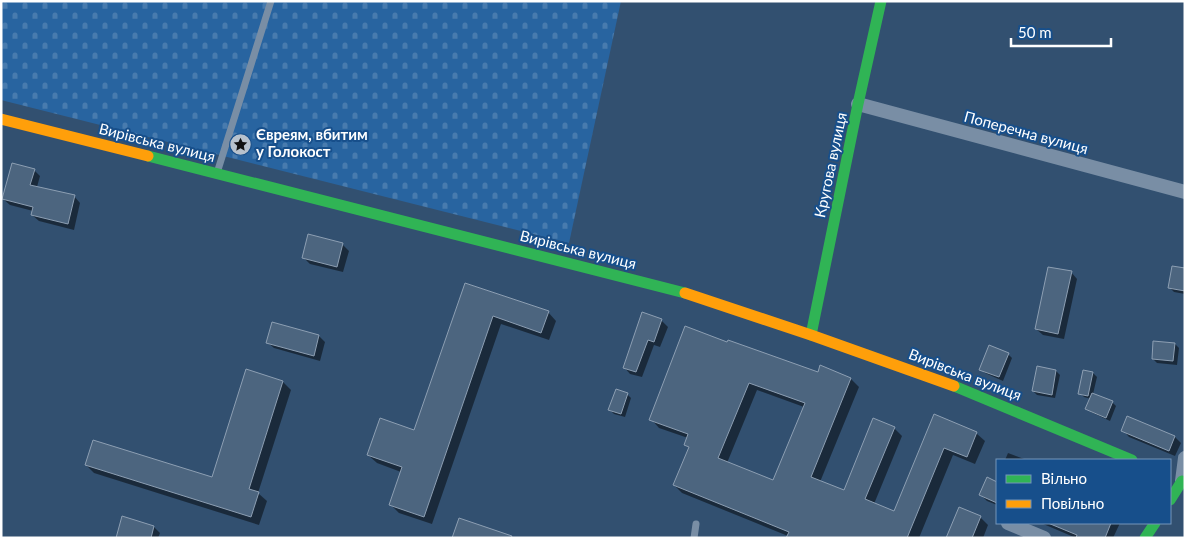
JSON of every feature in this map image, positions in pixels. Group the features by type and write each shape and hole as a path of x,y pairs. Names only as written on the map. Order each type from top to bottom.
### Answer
{"main road":[{"name":"Кругова вулиця","path":"812,335 858,104 881,1"},
{"name":"Вирівська вулиця","path":"1,119 691,294 960,388 1130,459"},
{"path":"1171,498 1179,480"},
{"path":"1145,538 1154,524"}],"street":[{"name":"Поперечна вулиця","path":"858,104 1185,192"},
{"path":"1179,480 1185,458"},
{"path":"1010,524 1044,538"}],"lane":[{"path":"217,174 271,1"},
{"path":"694,538 696,524"}],"green space":[{"path":"1,1 621,1 569,243 1,100"}],"building":[{"path":"12,163 35,169 30,185 75,195 68,224 31,215 33,207 2,199"},
{"path":"308,234 343,243 337,267 302,258"},
{"path":"1172,266 1185,268 1185,291 1168,288"},
{"path":"1048,267 1072,271 1058,334 1035,329"},
{"path":"465,283 549,311 541,333 493,316 424,517 389,505 402,467 367,455 380,418 414,430"},
{"path":"642,312 662,319 654,342 648,340 636,372 623,368"},
{"path":"272,322 319,335 314,356 266,343"},
{"path":"685,326 818,372 820,365 851,378 811,477 844,490 873,418 895,427 865,499 894,511 934,414 977,432 967,457 944,448 907,538 786,538 789,532 673,485 689,447 684,445 688,434 649,420","holes":["749,383 805,403 773,480 718,458"]},
{"path":"1153,341 1175,343 1173,361 1152,359"},
{"path":"989,345 1009,353 999,377 979,370"},
{"path":"1037,366 1056,370 1052,395 1032,391"},
{"path":"246,369 283,381 249,489 259,492 251,517 85,465 93,440 212,477"},
{"path":"1083,370 1093,372 1088,396 1078,394"},
{"path":"616,389 628,393 621,414 608,410"},
{"path":"1092,393 1113,401 1106,418 1085,409"},
{"path":"1127,416 1175,436 1169,451 1121,431"},
{"path":"987,477 996,482 996,503 979,495"},
{"path":"959,507 981,516 972,538 946,538"},
{"path":"122,516 154,526 151,538 116,538"},
{"path":"459,518 512,536 511,538 452,538"},
{"path":"1050,524 1111,524 1105,538 1076,538 1077,535"}],"traffic: fast":[{"path":"811,335 881,1"},
{"path":"148,156 685,293"},
{"path":"954,386 1130,459"},
{"path":"1171,498 1182,481"},
{"path":"1145,538 1154,524"}],"traffic: slow":[{"path":"1,119 148,156"},
{"path":"685,293 954,386"}],"place":[{"name":"Євреям, вбитим у Голокост","path":"240,144"}]}
